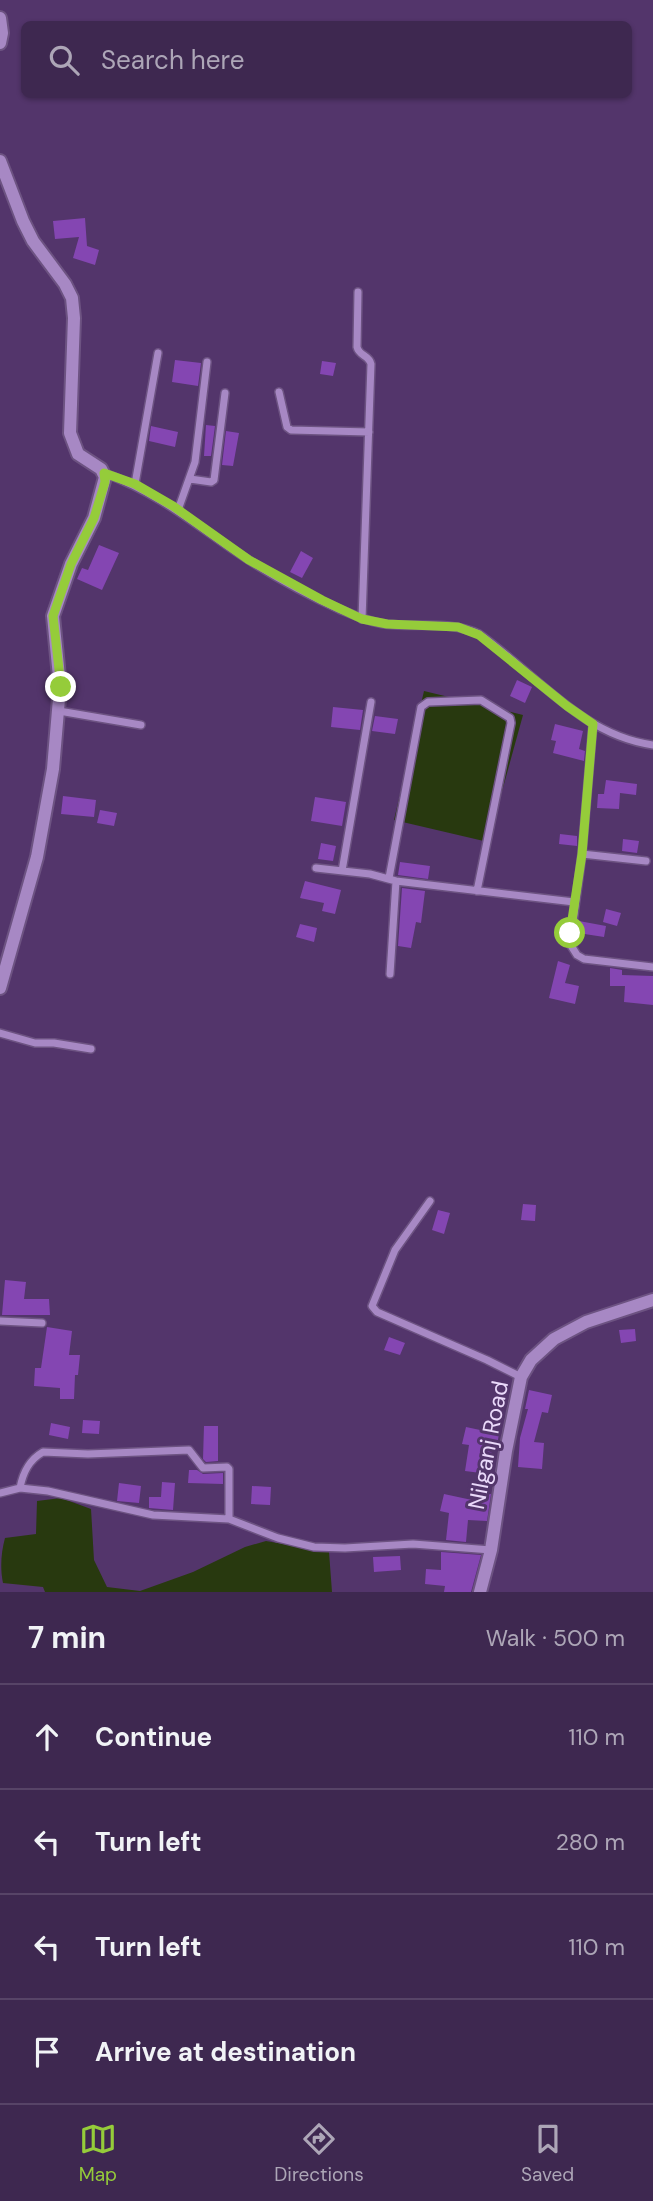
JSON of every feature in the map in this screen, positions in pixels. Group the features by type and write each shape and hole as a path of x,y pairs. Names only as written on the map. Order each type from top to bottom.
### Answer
{"street":[{"path":"0,19 0,43"},
{"path":"0,161 33,241 70,293 74,318 70,433 79,454 104,473 135,484 178,510 249,560 322,600 362,619 387,624 444,625 470,630 489,641 567,706 593,724 628,740 653,745"},
{"path":"358,292 357,347 360,353 369,358 371,364 362,619"},
{"path":"135,484 158,353"},
{"path":"178,510 197,456 207,362"},
{"path":"279,392 287,426 291,430 369,432"},
{"path":"190,479 211,482 214,480 225,393"},
{"path":"0,988 37,857 53,769 60,678 53,616 71,564 94,518 105,482 104,473"},
{"path":"390,974 392,880 421,707 428,702 481,700 510,718 477,891"},
{"path":"342,871 371,702"},
{"path":"59,711 141,724"},
{"path":"593,724 582,854 570,944 577,955 584,958 653,967"},
{"path":"582,854 646,861"},
{"path":"316,868 574,902"},
{"path":"0,1033 35,1043 91,1049"},
{"path":"430,1201 395,1250 373,1301 374,1310 521,1377"},
{"name":"Nilganj Road","path":"480,1592 491,1550 506,1451 521,1377 531,1360 554,1339 586,1322 653,1300"},
{"path":"0,1321 42,1323"},
{"path":"20,1488 27,1466 43,1452 89,1454 187,1450 192,1452 198,1465 203,1468 229,1469 229,1519"},
{"path":"0,1493 20,1488 82,1497 153,1514 229,1519 278,1538 314,1547 413,1544 491,1550"}],"shaded area":[{"path":"424,691 523,715 488,842 394,820"},
{"path":"61,1498 91,1509 94,1560 107,1587 140,1591 193,1572 245,1547 266,1541 329,1552 332,1592 45,1592 43,1587 3,1583 1,1560 5,1538 36,1534 37,1501"}],"building":[{"path":"85,218 87,246 99,250 95,265 73,258 79,237 55,239 53,221"},
{"path":"175,360 201,363 198,386 172,382"},
{"path":"322,361 336,363 333,376 320,374"},
{"path":"206,425 215,426 211,456 204,456"},
{"path":"151,426 178,432 175,447 149,441"},
{"path":"226,431 239,433 233,466 222,465"},
{"path":"99,545 119,553 102,590 77,579 82,568 88,570"},
{"path":"301,551 313,558 302,578 290,572"},
{"path":"517,680 532,687 525,703 510,696"},
{"path":"333,707 363,710 360,730 331,727"},
{"path":"375,716 398,719 395,734 372,731"},
{"path":"555,724 583,731 579,749 585,751 584,761 553,753 556,741 551,740"},
{"path":"606,780 637,784 636,795 620,793 619,809 597,808 598,794 604,794"},
{"path":"63,796 96,800 94,817 61,814"},
{"path":"315,797 346,802 342,826 311,821"},
{"path":"100,810 117,813 114,826 97,823"},
{"path":"560,834 577,836 577,846 559,844"},
{"path":"623,839 639,841 637,853 622,851"},
{"path":"321,843 336,846 333,861 318,859"},
{"path":"400,862 430,866 428,879 398,875"},
{"path":"305,881 341,890 335,914 322,911 324,903 300,898"},
{"path":"402,888 425,891 421,923 416,922 411,948 398,946"},
{"path":"606,909 621,913 617,926 603,922"},
{"path":"579,921 606,926 604,937 578,933"},
{"path":"300,924 317,928 314,942 296,937"},
{"path":"558,961 570,965 565,983 579,986 575,1004 549,998"},
{"path":"610,968 622,970 622,975 653,976 653,1005 624,1002 625,986 610,986"},
{"path":"523,1204 536,1205 535,1221 521,1220"},
{"path":"438,1210 450,1213 444,1234 432,1230"},
{"path":"5,1280 26,1282 24,1299 49,1299 50,1315 2,1315"},
{"path":"47,1327 72,1331 69,1355 80,1355 78,1375 75,1375 74,1399 60,1399 60,1388 34,1386 35,1368 41,1368"},
{"path":"635,1329 636,1341 621,1343 619,1330"},
{"path":"389,1337 405,1343 400,1355 384,1350"},
{"path":"529,1390 552,1395 548,1413 542,1412 534,1442 544,1443 542,1469 518,1467 520,1438 528,1409 525,1409"},
{"path":"83,1420 100,1421 99,1434 82,1433"},
{"path":"51,1423 70,1427 68,1439 49,1435"},
{"path":"204,1426 218,1426 218,1461 206,1462 203,1459"},
{"path":"466,1427 499,1434 496,1450 492,1449 489,1474 465,1471 469,1445 462,1444"},
{"path":"189,1470 197,1470 203,1474 223,1473 223,1484 188,1483"},
{"path":"162,1482 175,1483 173,1510 149,1508 149,1497 161,1497"},
{"path":"119,1483 141,1486 139,1503 117,1501"},
{"path":"252,1486 271,1487 270,1505 251,1504"},
{"path":"472,1492 491,1494 487,1521 468,1520 466,1542 446,1540 449,1513 440,1511 444,1494 472,1500"},
{"path":"441,1552 481,1555 471,1592 444,1592 445,1586 425,1584 426,1569 441,1570"},
{"path":"400,1556 401,1570 374,1572 373,1557"}],"route":[{"path":"61,687 53,616 71,564 94,518 105,482 104,473 135,484 173,506 249,560 290,584 362,619 377,623 444,625 470,630 489,641 567,706 593,724 582,854 570,933"}]}
